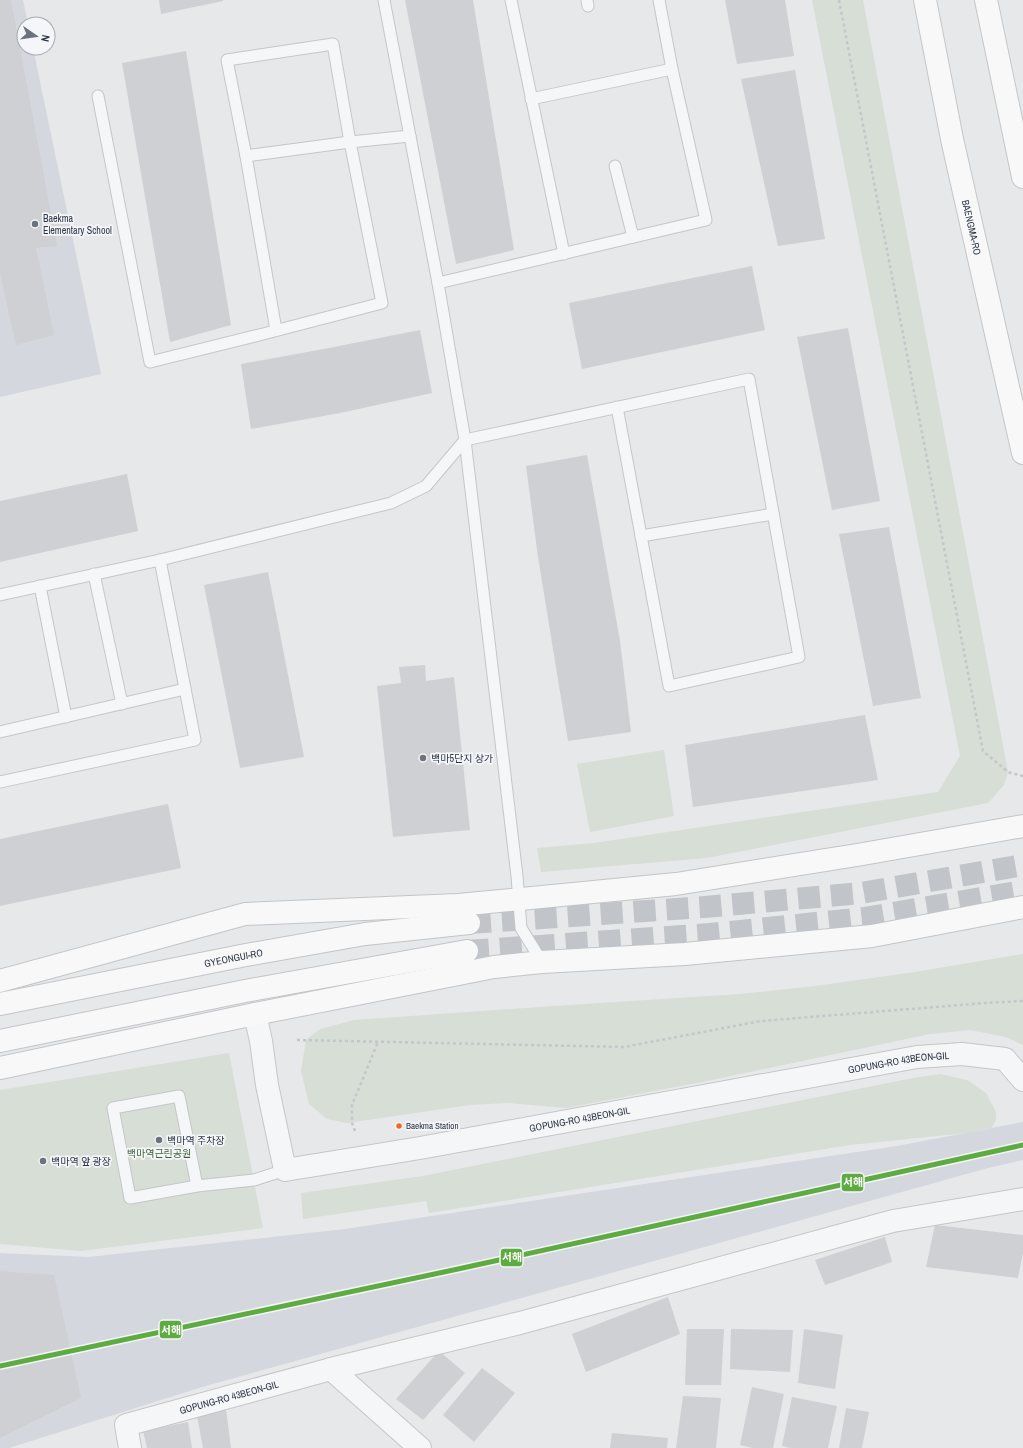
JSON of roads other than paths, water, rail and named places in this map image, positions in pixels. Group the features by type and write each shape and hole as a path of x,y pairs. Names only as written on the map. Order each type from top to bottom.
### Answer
{"main road":[{"name":"BAENGMA-RO","path":"924,0 952,139 1023,453"},
{"path":"986,0 1023,177"},
{"path":"0,981 245,914 458,905 676,884 1023,826"},
{"path":"0,1068 255,1014 494,967 542,962 685,954 872,936 1023,907"},
{"name":"GYEONGUI-RO","path":"0,1004 246,955 365,934 469,923"},
{"path":"0,1041 245,991 467,951"}],"street":[{"path":"255,1014 261,1041 267,1085 285,1170"},
{"name":"GOPUNG-RO 43BEON-GIL","path":"285,1170 420,1148 917,1057 962,1054 1005,1059 1023,1080"},
{"name":"GOPUNG-RO 43BEON-GIL","path":"130,1448 126,1425 331,1369 520,1323 893,1221 1023,1199"},
{"path":"331,1369 420,1448"}],"lane":[{"path":"384,0 438,283 465,440 519,898 521,928 542,962"},
{"path":"511,0 564,254"},
{"path":"438,283 706,220 672,69 659,0"},
{"path":"98,96 150,362 276,330 382,303 350,142 333,44 227,60 246,156 276,330"},
{"path":"531,99 672,69"},
{"path":"246,156 350,142 410,136"},
{"path":"615,166 632,237"},
{"path":"0,595 160,560 391,503 426,486 465,440 618,407 749,379 798,658 669,686 618,407"},
{"path":"641,536 773,514"},
{"path":"0,782 195,740 160,560"},
{"path":"94,574 122,704"},
{"path":"40,586 66,716"},
{"path":"0,732 185,689"},
{"path":"196,1186 179,1096 113,1108 130,1198 196,1186 254,1180 285,1170"}],"tunnel":[{"path":"469,923 705,907 861,893 1023,865"},
{"path":"467,951 710,934 864,918 1023,891"}],"place":[{"name":"Baekma Elementary School","path":"35,224"},
{"name":"백마5단지 상가","path":"423,758"},
{"name":"Baekma Station","path":"399,1126"},
{"name":"백마역 주차장","path":"159,1140"},
{"name":"백마역 앞 광장","path":"43,1161"}],"park label":[{"name":"백마역근린공원","path":"159,1153"}]}
